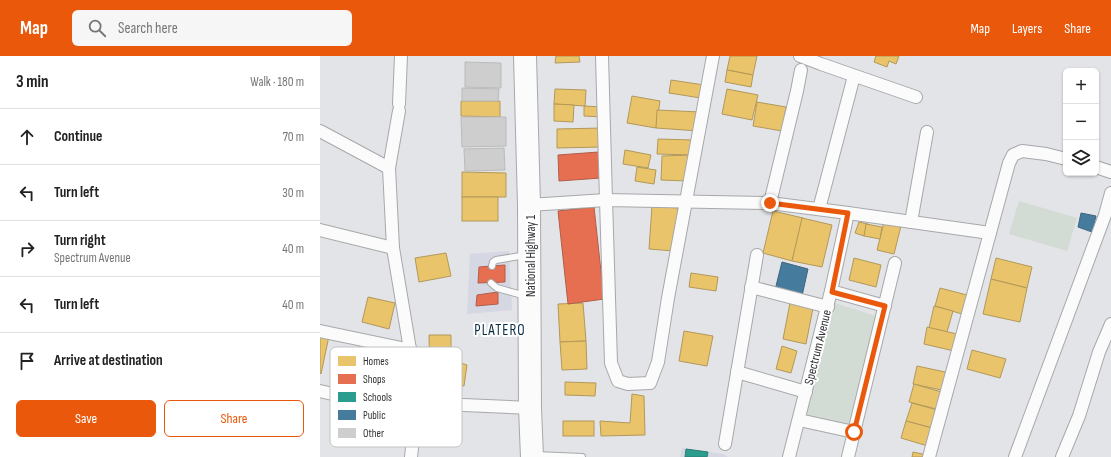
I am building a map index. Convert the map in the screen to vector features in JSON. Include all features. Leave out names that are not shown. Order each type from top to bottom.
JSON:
[{"type":"highway","name":"National Highway 1","points":[[525,56],[530,254],[530,408],[532,456]]},
{"type":"street","points":[[401,56],[399,108],[389,168],[393,248],[410,347]]},
{"type":"street","points":[[602,56],[611,363],[618,381],[628,384],[650,383],[658,362],[668,298],[713,56]]},
{"type":"street","points":[[800,56],[916,97]]},
{"type":"street","points":[[770,203],[802,70]]},
{"type":"street","points":[[819,209],[854,76]]},
{"type":"street","points":[[320,131],[389,168]]},
{"type":"street","points":[[911,222],[927,132]]},
{"type":"street","points":[[929,457],[1008,163],[1013,155],[1022,151],[1046,154],[1063,159]]},
{"type":"street","points":[[1099,168],[1111,172]]},
{"type":"street","points":[[1015,457],[1105,215],[1111,193]]},
{"type":"street","points":[[529,205],[606,200],[770,203],[990,233]]},
{"type":"street","name":"Spectrum Avenue","points":[[789,457],[832,292],[848,213]]},
{"type":"street","points":[[320,230],[393,248]]},
{"type":"street","points":[[725,444],[757,255]]},
{"type":"street","points":[[848,457],[895,263]]},
{"type":"street","points":[[751,288],[828,307]]},
{"type":"street","points":[[832,292],[885,306]]},
{"type":"street","points":[[1062,457],[1111,324]]},
{"type":"street","points":[[320,331],[397,347]]},
{"type":"street","points":[[737,372],[806,392]]},
{"type":"street","points":[[320,390],[330,392]]},
{"type":"street","points":[[462,408],[530,408]]},
{"type":"street","points":[[799,420],[854,432]]},
{"type":"street","points":[[411,457],[412,447]]},
{"type":"lane","points":[[492,266],[493,262],[496,260],[530,254]]},
{"type":"lane","points":[[491,283],[497,288],[530,297]]},
{"type":"lane","points":[[532,456],[582,457]]},
{"type":"shaded area","points":[[1019,201],[1077,218],[1067,251],[1009,234]]},
{"type":"shaded area","points":[[509,251],[512,310],[467,314],[470,254]]},
{"type":"shaded area","points":[[835,303],[876,316],[850,430],[806,418]]},
{"type":"shaded area","points":[[682,448],[723,454],[728,457],[680,457]]},
{"type":"building: Homes","points":[[556,56],[579,56],[580,62],[555,63]]},
{"type":"building: Homes","points":[[730,56],[757,56],[753,75],[727,70]]},
{"type":"building: Homes","points":[[876,56],[899,56],[896,64],[889,61],[887,67],[874,62]]},
{"type":"building: Homes","points":[[727,70],[753,75],[751,87],[725,82]]},
{"type":"building: Homes","points":[[671,80],[704,85],[701,98],[669,93]]},
{"type":"building: Homes","points":[[555,89],[586,90],[585,106],[554,104]]},
{"type":"building: Homes","points":[[727,89],[758,95],[752,120],[722,114]]},
{"type":"building: Homes","points":[[632,96],[660,101],[656,128],[627,123]]},
{"type":"building: Homes","points":[[461,101],[500,101],[500,117],[461,116]]},
{"type":"building: Homes","points":[[757,102],[786,107],[782,131],[753,126]]},
{"type":"building: Homes","points":[[554,104],[574,105],[573,122],[554,121]]},
{"type":"building: Homes","points":[[584,106],[603,107],[603,117],[584,116]]},
{"type":"building: Homes","points":[[657,110],[700,112],[699,131],[656,128]]},
{"type":"building: Homes","points":[[602,128],[602,147],[557,148],[557,129]]},
{"type":"building: Homes","points":[[658,139],[693,140],[692,155],[657,154]]},
{"type":"building: Homes","points":[[625,150],[651,155],[648,168],[623,164]]},
{"type":"building: Homes","points":[[692,155],[688,181],[661,180],[662,156]]},
{"type":"building: Homes","points":[[637,167],[656,170],[654,184],[635,181]]},
{"type":"building: Homes","points":[[462,172],[506,173],[506,197],[462,197]]},
{"type":"building: Homes","points":[[462,197],[498,197],[498,221],[462,221]]},
{"type":"building: Homes","points":[[652,206],[678,208],[674,251],[649,249]]},
{"type":"building: Homes","points":[[773,211],[803,218],[792,261],[763,253]]},
{"type":"building: Homes","points":[[802,218],[832,225],[822,267],[792,261]]},
{"type":"building: Homes","points":[[859,222],[868,224],[864,236],[855,233]]},
{"type":"building: Homes","points":[[884,222],[901,226],[894,254],[877,250]]},
{"type":"building: Homes","points":[[866,224],[882,227],[880,239],[864,236]]},
{"type":"building: Homes","points":[[446,253],[451,276],[419,282],[415,258]]},
{"type":"building: Homes","points":[[854,258],[881,265],[876,287],[849,280]]},
{"type":"building: Homes","points":[[996,258],[1032,267],[1027,288],[991,279]]},
{"type":"building: Homes","points":[[691,273],[718,277],[716,291],[689,287]]},
{"type":"building: Homes","points":[[991,279],[1027,288],[1020,322],[983,314]]},
{"type":"building: Homes","points":[[940,288],[967,295],[962,314],[935,306]]},
{"type":"building: Homes","points":[[368,297],[395,303],[389,329],[362,322]]},
{"type":"building: Homes","points":[[583,303],[586,341],[560,342],[558,304]]},
{"type":"building: Homes","points":[[790,303],[813,308],[806,344],[783,339]]},
{"type":"building: Homes","points":[[934,306],[953,311],[947,332],[929,328]]},
{"type":"building: Homes","points":[[927,327],[957,334],[954,351],[924,344]]},
{"type":"building: Homes","points":[[684,331],[713,336],[707,366],[679,361]]},
{"type":"building: Homes","points":[[320,335],[329,336],[321,374],[320,373]]},
{"type":"building: Homes","points":[[429,335],[451,335],[451,347],[429,347]]},
{"type":"building: Homes","points":[[586,341],[587,369],[562,370],[560,342]]},
{"type":"building: Homes","points":[[360,342],[378,347],[359,347]]},
{"type":"building: Homes","points":[[782,346],[797,351],[791,373],[776,369]]},
{"type":"building: Homes","points":[[972,350],[1006,359],[1000,378],[967,369]]},
{"type":"building: Homes","points":[[462,363],[467,365],[464,386],[462,386]]},
{"type":"building: Homes","points":[[917,366],[950,373],[946,391],[913,384]]},
{"type":"building: Homes","points":[[565,382],[596,383],[595,396],[565,395]]},
{"type":"building: Homes","points":[[914,384],[945,393],[940,410],[909,402]]},
{"type":"building: Homes","points":[[632,394],[644,396],[645,435],[601,436],[600,421],[630,423]]},
{"type":"building: Homes","points":[[912,403],[941,411],[936,429],[906,421]]},
{"type":"building: Homes","points":[[563,421],[594,421],[594,436],[563,436]]},
{"type":"building: Homes","points":[[906,421],[936,429],[931,447],[901,438]]},
{"type":"building: Homes","points":[[913,452],[927,455],[927,457],[912,457]]},
{"type":"building: Shops","points":[[599,152],[601,178],[559,181],[558,155]]},
{"type":"building: Shops","points":[[594,207],[604,299],[568,304],[558,211]]},
{"type":"building: Shops","points":[[505,265],[505,282],[478,283],[479,267]]},
{"type":"building: Shops","points":[[498,292],[498,304],[476,306],[477,295]]},
{"type":"building: Schools","points":[[686,449],[708,452],[707,457],[685,457]]},
{"type":"building: Public","points":[[1081,213],[1096,216],[1092,232],[1078,227]]},
{"type":"building: Public","points":[[782,262],[808,269],[802,296],[775,290]]},
{"type":"building: Other","points":[[465,62],[501,63],[501,88],[465,87]]},
{"type":"building: Other","points":[[462,88],[499,89],[498,101],[462,101]]},
{"type":"building: Other","points":[[461,117],[506,117],[506,146],[462,147]]},
{"type":"building: Other","points":[[504,148],[505,170],[465,171],[464,149]]},
{"type":"district","name":"PLATERO","points":[[500,330]]},
{"type":"route","points":[[770,203],[848,213],[832,292],[885,306],[854,432]]}]
